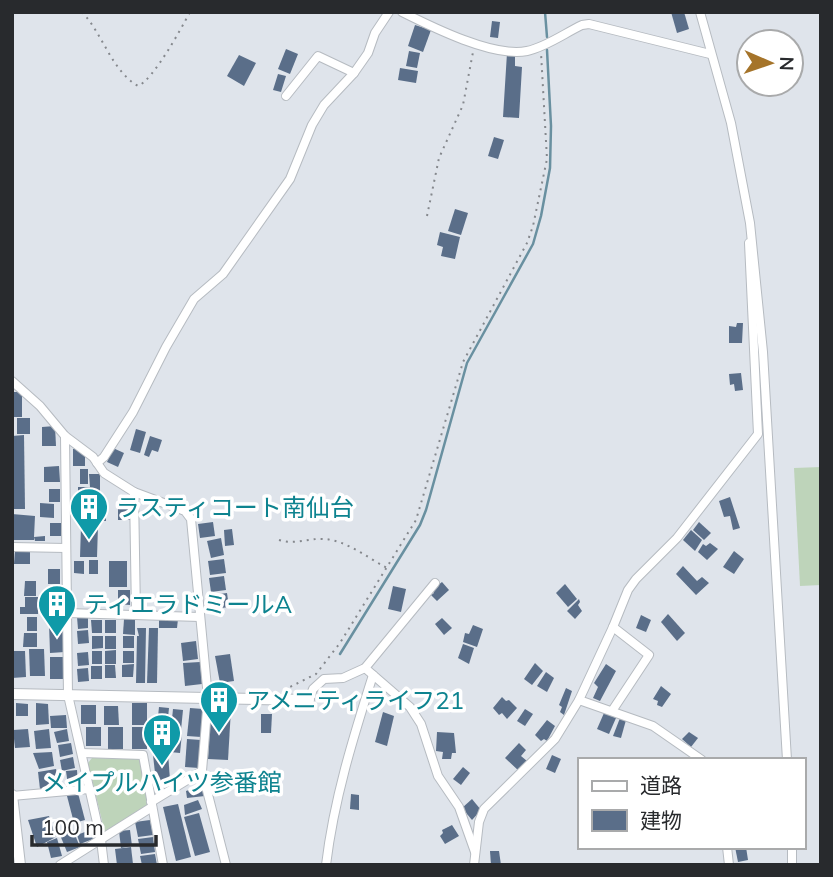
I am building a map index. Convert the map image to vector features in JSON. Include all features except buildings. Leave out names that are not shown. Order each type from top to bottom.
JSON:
[{"type":"street","points":[[97,463],[104,457],[133,412],[194,299],[223,274],[290,179],[312,125],[324,105],[354,73],[389,12]]},
{"type":"street","points":[[402,12],[475,44],[519,52],[589,24],[710,54]]},
{"type":"street","points":[[700,12],[731,123],[750,223],[764,352],[787,758]]},
{"type":"street","points":[[286,96],[318,56],[354,73]]},
{"type":"street","points":[[474,865],[479,822],[484,809],[543,754],[555,739],[579,699],[628,590],[677,538],[758,434],[748,254],[750,223]]},
{"type":"street","points":[[12,381],[40,406],[65,436],[97,463],[104,473],[134,492],[185,510],[191,519],[208,698],[202,771],[226,865]]},
{"type":"street","points":[[65,436],[68,695],[101,840],[104,865]]},
{"type":"street","points":[[134,492],[136,614]]},
{"type":"street","points":[[12,547],[66,548]]},
{"type":"street","points":[[12,694],[309,700],[313,689],[324,679],[342,678],[365,668],[435,583]]},
{"type":"street","points":[[67,613],[200,617]]},
{"type":"street","points":[[612,711],[649,655],[613,626]]},
{"type":"street","points":[[365,668],[410,707],[421,724],[438,776],[459,807],[476,855]]},
{"type":"street","points":[[326,865],[343,771],[373,675]]},
{"type":"street","points":[[579,699],[653,726],[699,758]]},
{"type":"street","points":[[82,753],[143,755],[163,865]]},
{"type":"street","points":[[60,865],[202,771]]},
{"type":"street","points":[[20,865],[12,795],[89,789]]},
{"type":"path","points":[[82,12],[116,65],[138,86],[147,81],[190,12]]},
{"type":"path","points":[[427,216],[439,158],[463,104],[475,44]]},
{"type":"path","points":[[281,700],[286,689],[316,674],[340,643],[416,520],[463,362],[527,243],[547,159],[541,45]]},
{"type":"path","points":[[279,540],[287,543],[323,538],[334,540],[388,568]]},
{"type":"green space","points":[[821,467],[821,585],[800,586],[794,468]]},
{"type":"green space","points":[[92,758],[141,759],[148,807],[105,833],[88,763]]},
{"type":"waterway","points":[[545,12],[547,37]]},
{"type":"waterway","points":[[340,654],[420,525],[467,363],[533,244],[550,168],[547,50]]},
{"type":"place","name":"ラスティコート南仙台","points":[[89,541]]},
{"type":"place","name":"ティエラドミールA","points":[[57,638]]},
{"type":"place","name":"アメニティライフ21","points":[[219,734]]},
{"type":"place","name":"メイプルハイツ参番館","points":[[162,767]]}]
